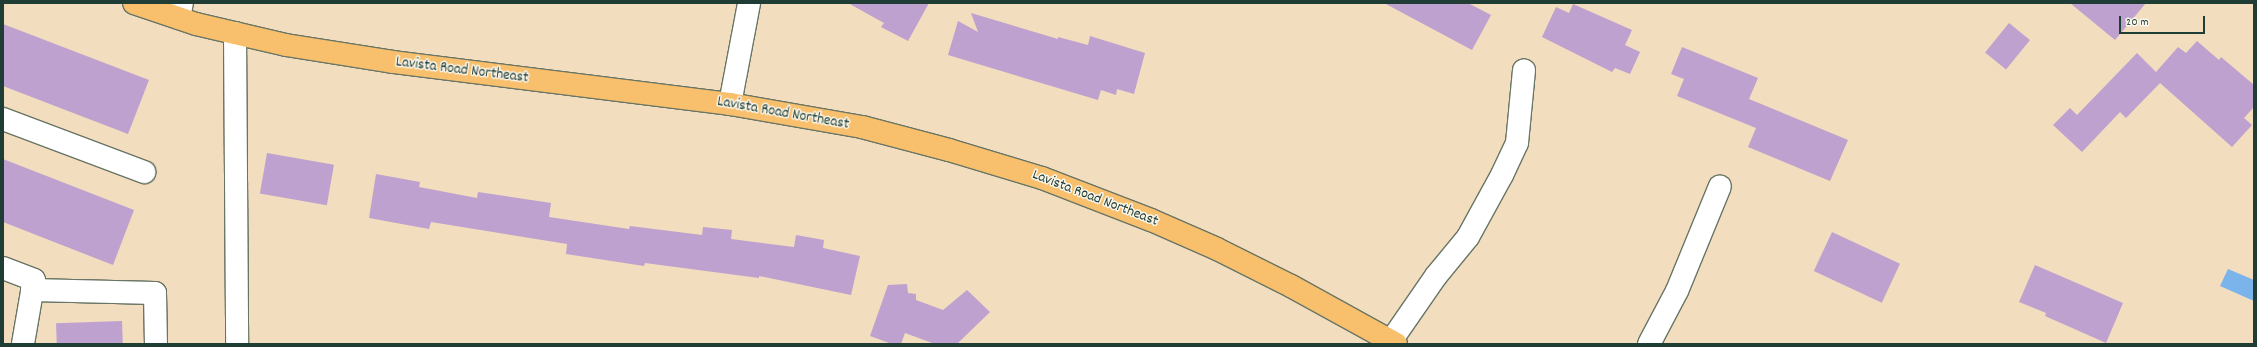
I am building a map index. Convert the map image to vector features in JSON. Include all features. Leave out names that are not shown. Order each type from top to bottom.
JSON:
[{"type":"main road","name":"Lavista Road Northeast","points":[[134,3],[180,11],[234,32],[286,45],[393,62],[730,104],[862,128],[949,150],[1042,178],[1151,220],[1217,248],[1394,342]]},
{"type":"street","points":[[730,104],[749,3]]},
{"type":"street","points":[[234,32],[237,344]]},
{"type":"street","points":[[1394,342],[1436,276],[1468,237],[1502,175],[1517,143],[1524,70]]},
{"type":"street","points":[[3,119],[144,172]]},
{"type":"street","points":[[1649,344],[1677,291],[1720,186]]},
{"type":"street","points":[[3,268],[34,280],[23,344]]},
{"type":"street","points":[[32,290],[155,293],[156,344]]},
{"type":"water","points":[[2228,269],[2254,280],[2254,301],[2220,286]]},
{"type":"building","points":[[848,3],[929,3],[908,41],[881,27],[884,23]]},
{"type":"building","points":[[1384,3],[1468,3],[1491,15],[1472,50]]},
{"type":"building","points":[[2070,3],[2146,3],[2115,40]]},
{"type":"building","points":[[1573,4],[1632,30],[1625,45],[1640,52],[1630,74],[1615,68],[1612,72],[1542,37],[1556,7],[1569,13]]},
{"type":"building","points":[[971,13],[1058,39],[1058,37],[1088,45],[1090,36],[1145,53],[1134,94],[1117,89],[1116,95],[1101,90],[1098,100],[948,55],[958,21],[978,32]]},
{"type":"building","points":[[2009,23],[2030,40],[2006,70],[1985,53]]},
{"type":"building","points":[[3,24],[149,80],[128,134],[3,86]]},
{"type":"building","points":[[2197,41],[2219,60],[2221,57],[2254,85],[2254,107],[2244,118],[2252,125],[2232,147],[2160,83],[2126,118],[2120,112],[2082,152],[2053,125],[2070,108],[2077,115],[2137,53],[2156,72],[2178,47],[2186,53]]},
{"type":"building","points":[[1682,47],[1758,78],[1749,99],[1848,140],[1830,181],[1748,147],[1756,128],[1677,96],[1684,79],[1671,74]]},
{"type":"building","points":[[267,153],[334,165],[327,205],[260,193]]},
{"type":"building","points":[[3,159],[134,210],[113,265],[3,222]]},
{"type":"building","points":[[376,174],[420,182],[419,187],[477,198],[478,192],[551,203],[549,217],[629,229],[630,226],[702,235],[703,227],[732,230],[731,239],[794,247],[796,235],[824,240],[823,248],[860,256],[851,295],[759,276],[759,278],[645,263],[644,266],[566,254],[567,244],[431,222],[429,229],[369,218]]},
{"type":"building","points":[[1832,232],[1900,264],[1882,303],[1814,271]]},
{"type":"building","points":[[2035,265],[2123,303],[2106,343],[2045,316],[2046,313],[2019,302]]},
{"type":"building","points":[[907,284],[908,293],[916,294],[916,300],[943,310],[967,290],[990,312],[957,344],[935,344],[905,333],[901,344],[892,344],[870,336],[888,285]]},
{"type":"building","points":[[122,321],[123,344],[57,344],[56,323]]}]
